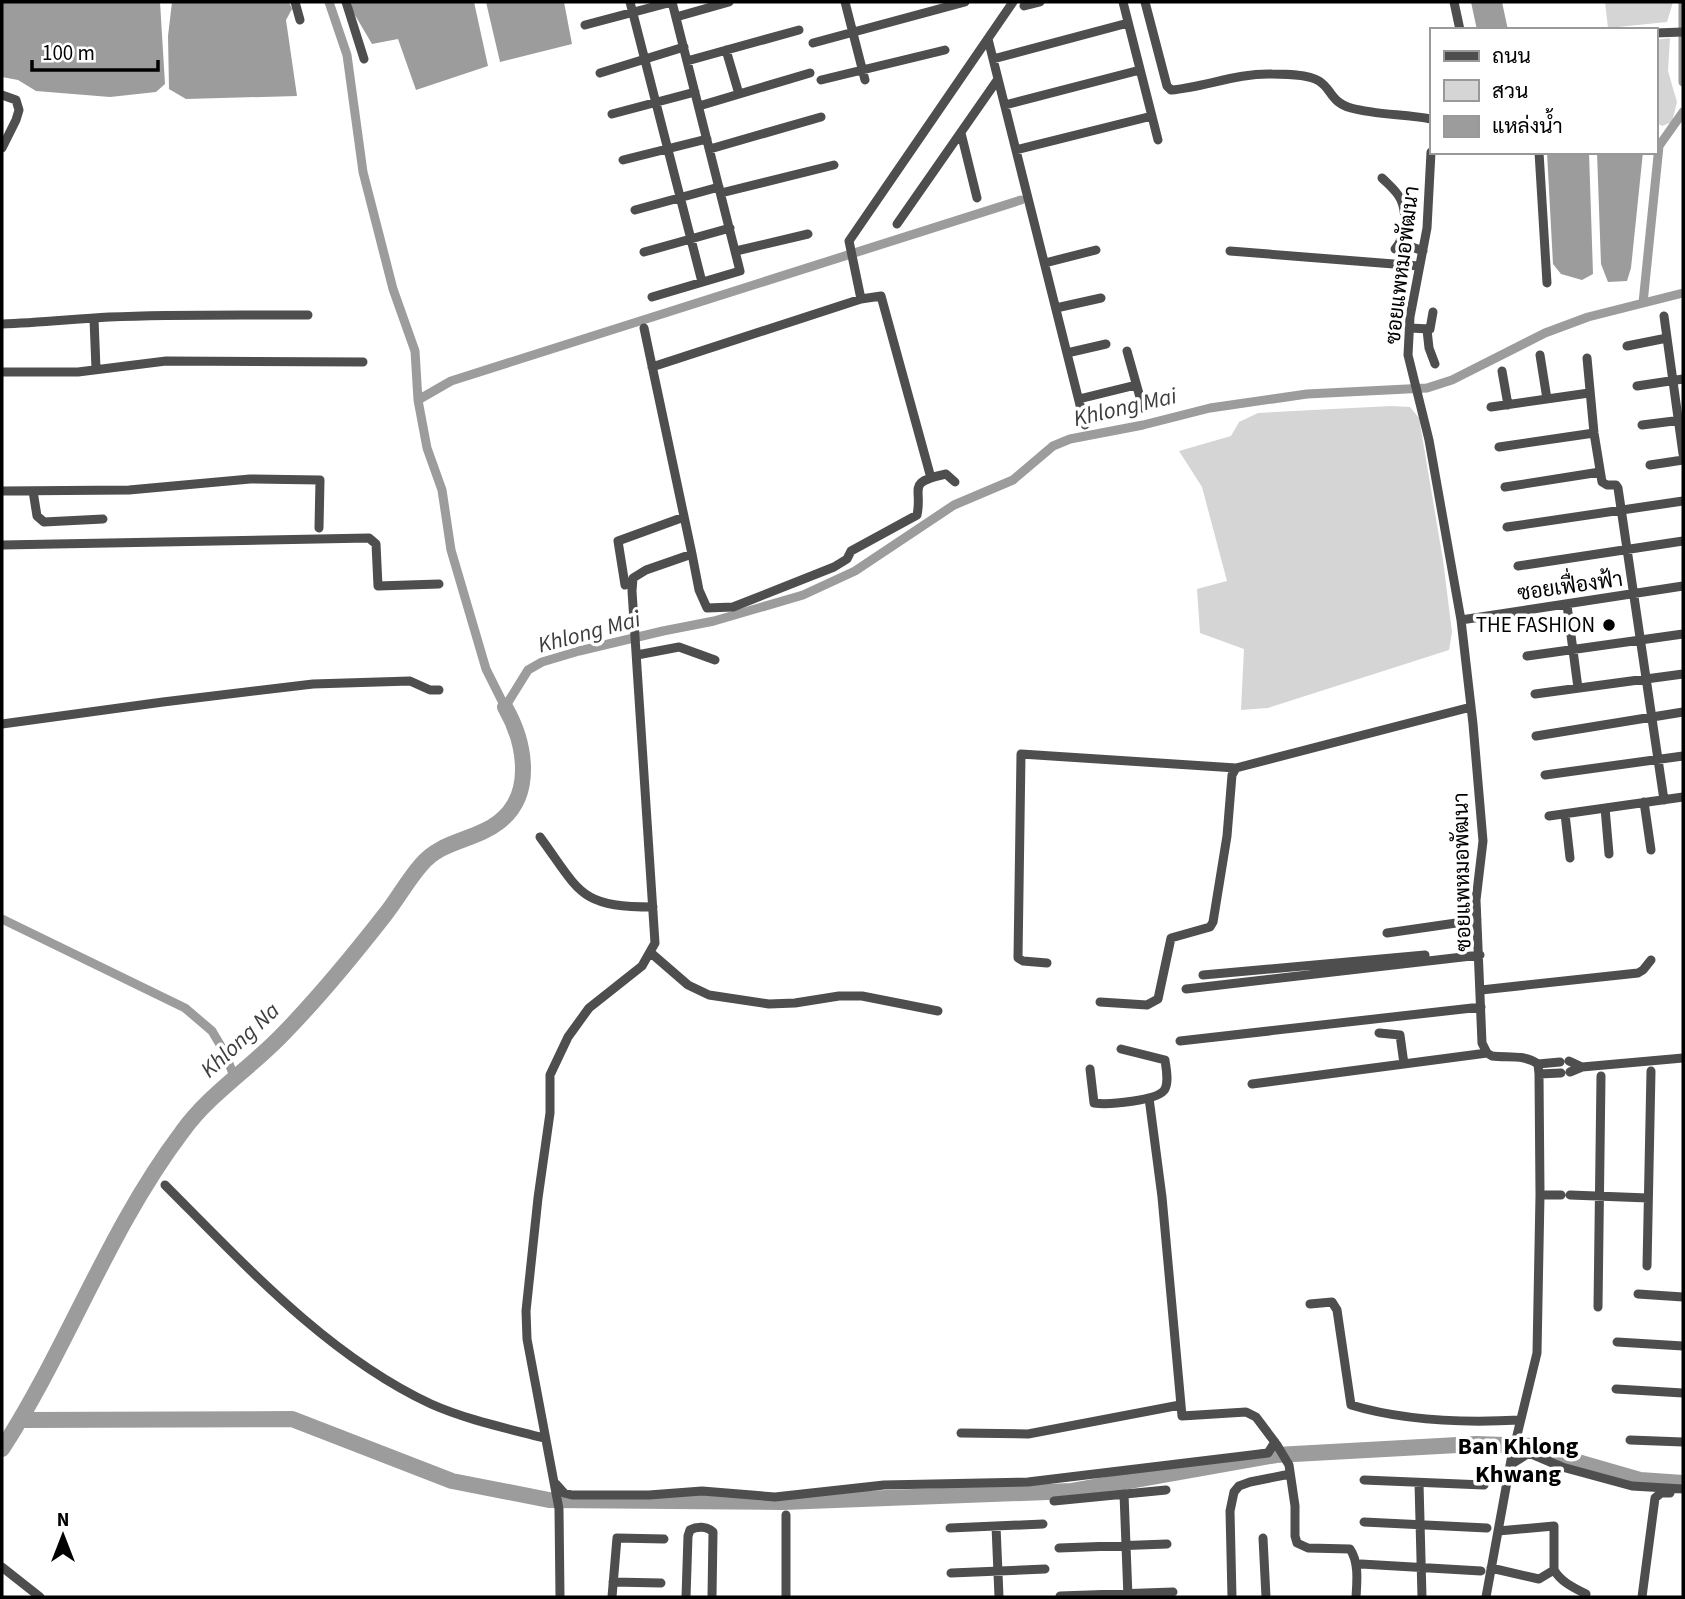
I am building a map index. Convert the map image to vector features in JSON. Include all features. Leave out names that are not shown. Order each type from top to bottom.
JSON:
[{"type":"street","points":[[295,2],[300,20]]},
{"type":"street","points":[[345,2],[364,59]]},
{"type":"street","points":[[630,2],[702,282]]},
{"type":"street","points":[[585,25],[672,2],[736,251],[740,271],[653,297]]},
{"type":"street","points":[[676,17],[729,2]]},
{"type":"street","points":[[845,2],[864,75]]},
{"type":"street","points":[[813,43],[965,2]]},
{"type":"street","points":[[861,299],[849,242],[1013,2]]},
{"type":"street","points":[[1024,6],[1040,2]]},
{"type":"street","points":[[1123,2],[1158,140]]},
{"type":"street","points":[[1145,2],[1167,86],[1171,90],[1257,74],[1297,76],[1320,82],[1330,95],[1350,108],[1430,119]]},
{"type":"street","points":[[1454,2],[1460,28]]},
{"type":"street","points":[[993,59],[1128,23]]},
{"type":"street","points":[[687,61],[799,30]]},
{"type":"street","points":[[1660,32],[1683,32]]},
{"type":"street","points":[[988,39],[1085,425]]},
{"type":"street","points":[[600,73],[684,47]]},
{"type":"street","points":[[726,50],[738,94]]},
{"type":"street","points":[[821,80],[864,75],[945,50]]},
{"type":"street","points":[[1004,105],[1140,70]]},
{"type":"street","points":[[699,106],[810,73]]},
{"type":"street","points":[[897,224],[998,79]]},
{"type":"street","points":[[612,114],[695,92]]},
{"type":"street","points":[[2,95],[16,100],[19,110],[2,148]]},
{"type":"street","points":[[1016,150],[1152,116]]},
{"type":"street","points":[[623,160],[668,149],[709,144],[821,117]]},
{"type":"street","points":[[961,133],[977,198]]},
{"type":"street","name":"ซอยแพหมอพัฒนา","points":[[1432,154],[1427,228],[1409,328],[1408,355],[1429,440],[1461,620],[1471,707],[1483,841],[1476,889],[1482,1043],[1487,1053]]},
{"type":"street","points":[[1539,154],[1547,283]]},
{"type":"street","points":[[635,210],[834,164]]},
{"type":"street","points":[[1382,178],[1395,190],[1402,202],[1403,234],[1398,246],[1423,249]]},
{"type":"street","points":[[645,252],[730,228]]},
{"type":"street","points":[[736,251],[808,234]]},
{"type":"street","points":[[1045,263],[1096,250]]},
{"type":"street","points":[[1230,251],[1419,266]]},
{"type":"street","points":[[652,367],[861,299],[881,296],[931,478]]},
{"type":"street","points":[[1056,308],[1101,298]]},
{"type":"street","points":[[1409,328],[1427,330],[1432,327],[1433,312]]},
{"type":"street","points":[[2,324],[162,316],[308,316]]},
{"type":"street","points":[[1664,316],[1681,420],[1683,454]]},
{"type":"street","points":[[94,319],[96,369]]},
{"type":"street","points":[[644,328],[699,590],[707,608],[733,607],[834,567],[847,559],[851,551],[917,514],[917,489],[920,483],[946,474],[955,482]]},
{"type":"street","points":[[1427,330],[1429,348],[1435,364]]},
{"type":"street","points":[[1627,346],[1667,338]]},
{"type":"street","points":[[1067,353],[1106,344]]},
{"type":"street","points":[[1126,351],[1143,408]]},
{"type":"street","points":[[1540,355],[1547,399]]},
{"type":"street","points":[[1587,358],[1600,472],[1604,484],[1618,487],[1664,800]]},
{"type":"street","points":[[2,372],[62,373],[166,361],[363,362]]},
{"type":"street","points":[[1502,371],[1508,405]]},
{"type":"street","points":[[1637,386],[1683,379]]},
{"type":"street","points":[[1079,399],[1136,384]]},
{"type":"street","points":[[1491,407],[1589,393]]},
{"type":"street","points":[[1642,425],[1681,420]]},
{"type":"street","points":[[1499,447],[1594,433]]},
{"type":"street","points":[[1650,465],[1683,460]]},
{"type":"street","points":[[1505,487],[1600,472]]},
{"type":"street","points":[[2,491],[130,490],[250,479],[320,480],[319,528]]},
{"type":"street","points":[[33,491],[40,521],[51,523],[103,519]]},
{"type":"street","points":[[1507,527],[1683,501]]},
{"type":"street","points":[[625,585],[618,541],[684,517]]},
{"type":"street","points":[[2,545],[369,538],[376,544],[378,586],[439,584]]},
{"type":"street","points":[[1518,566],[1683,541]]},
{"type":"street","points":[[560,1597],[559,1509],[527,1339],[526,1297],[550,1112],[550,1075],[568,1037],[589,1008],[647,959],[655,937],[632,591],[634,578],[646,570],[692,554]]},
{"type":"street","name":"ซอยเฟื่องฟ้า","points":[[1461,620],[1683,586]]},
{"type":"street","points":[[1567,604],[1578,688]]},
{"type":"street","points":[[1527,656],[1683,634]]},
{"type":"street","points":[[636,650],[680,647],[715,660]]},
{"type":"street","points":[[1535,694],[1683,674]]},
{"type":"street","points":[[2,724],[294,686],[410,681],[430,690],[439,690]]},
{"type":"street","points":[[1047,963],[1023,961],[1018,958],[1021,754],[1236,768],[1471,707]]},
{"type":"street","points":[[1536,736],[1683,712]]},
{"type":"street","points":[[1545,775],[1683,756]]},
{"type":"street","points":[[1100,1002],[1147,1005],[1153,1003],[1158,999],[1171,938],[1210,927],[1213,922],[1222,870],[1232,775],[1236,768]]},
{"type":"street","points":[[1549,816],[1683,797]]},
{"type":"street","points":[[1644,803],[1651,850]]},
{"type":"street","points":[[1605,808],[1609,854]]},
{"type":"street","points":[[1565,814],[1570,858]]},
{"type":"street","points":[[540,837],[580,892],[595,902],[615,907],[653,907]]},
{"type":"street","points":[[1387,933],[1477,920]]},
{"type":"street","points":[[1203,975],[1480,953]]},
{"type":"street","points":[[1186,989],[1480,953]]},
{"type":"street","points":[[647,959],[709,995],[769,1004],[862,996],[937,1011]]},
{"type":"street","points":[[1481,990],[1637,973],[1651,960]]},
{"type":"street","points":[[1180,1041],[1481,1007]]},
{"type":"street","points":[[1379,1033],[1400,1035],[1404,1064]]},
{"type":"street","points":[[1090,1069],[1094,1103],[1159,1095],[1165,1089],[1165,1060],[1121,1049]]},
{"type":"street","points":[[1252,1084],[1487,1053],[1498,1057],[1526,1057],[1539,1069],[1565,1072],[1582,1067],[1683,1058]]},
{"type":"street","points":[[1539,1069],[1564,1061],[1582,1067]]},
{"type":"street","points":[[1486,1597],[1510,1463],[1537,1353],[1539,1069]]},
{"type":"street","points":[[1647,1266],[1651,1072]]},
{"type":"street","points":[[1598,1307],[1601,1076]]},
{"type":"street","points":[[1149,1098],[1162,1197],[1182,1416],[1251,1413],[1276,1444],[1289,1470],[1297,1543],[1308,1548],[1350,1549],[1354,1556],[1356,1597]]},
{"type":"street","points":[[165,1185],[248,1268],[317,1329],[373,1371],[433,1405],[544,1438]]},
{"type":"street","points":[[1540,1195],[1648,1198]]},
{"type":"street","points":[[1639,1294],[1683,1297]]},
{"type":"street","points":[[1310,1304],[1332,1302],[1337,1310],[1351,1405],[1378,1413],[1417,1417],[1483,1422],[1520,1420]]},
{"type":"street","points":[[1617,1342],[1683,1346]]},
{"type":"street","points":[[1616,1389],[1683,1393]]},
{"type":"street","points":[[961,1433],[1028,1434],[1181,1405]]},
{"type":"street","points":[[1630,1440],[1683,1442]]},
{"type":"street","points":[[555,1485],[564,1493],[572,1495],[702,1492],[775,1497],[884,1485],[1056,1479],[1268,1453],[1276,1444]]},
{"type":"street","points":[[1510,1463],[1529,1453],[1562,1467],[1625,1484],[1683,1491]]},
{"type":"street","points":[[1233,1597],[1230,1511],[1234,1492],[1239,1486],[1289,1470]]},
{"type":"street","points":[[1364,1480],[1484,1486]]},
{"type":"street","points":[[1419,1483],[1422,1597]]},
{"type":"street","points":[[1054,1501],[1166,1490]]},
{"type":"street","points":[[1642,1597],[1655,1498],[1661,1493],[1683,1491]]},
{"type":"street","points":[[1124,1494],[1128,1596]]},
{"type":"street","points":[[786,1515],[786,1597]]},
{"type":"street","points":[[1364,1522],[1487,1528]]},
{"type":"street","points":[[950,1528],[1043,1524]]},
{"type":"street","points":[[996,1526],[999,1597]]},
{"type":"street","points":[[1498,1531],[1554,1526],[1554,1570],[1566,1583],[1586,1594]]},
{"type":"street","points":[[686,1597],[688,1536],[690,1530],[695,1528],[708,1528],[713,1532],[712,1597]]},
{"type":"street","points":[[612,1597],[617,1538],[664,1539]]},
{"type":"street","points":[[1263,1538],[1266,1597]]},
{"type":"street","points":[[1059,1548],[1167,1544]]},
{"type":"street","points":[[1361,1564],[1481,1571]]},
{"type":"street","points":[[2,1567],[40,1597]]},
{"type":"street","points":[[1491,1568],[1539,1579],[1554,1570]]},
{"type":"street","points":[[951,1573],[1045,1569]]},
{"type":"street","points":[[613,1582],[661,1583]]},
{"type":"street","points":[[1060,1596],[1128,1596],[1173,1592]]},
{"type":"green space","points":[[1605,2],[1673,2],[1667,22],[1608,28]]},
{"type":"green space","points":[[1670,38],[1668,71],[1677,102],[1672,122],[1662,126],[1657,123],[1657,40]]},
{"type":"green space","points":[[1410,407],[1419,418],[1443,560],[1452,632],[1449,650],[1268,708],[1241,710],[1244,649],[1200,633],[1197,589],[1227,581],[1202,487],[1179,451],[1231,436],[1239,422],[1258,413]]},
{"type":"water","points":[[2,2],[160,2],[165,84],[156,92],[110,97],[36,91],[18,80],[2,77]]},
{"type":"water","points":[[172,2],[289,2],[292,9],[286,20],[297,96],[186,99],[169,89],[168,36]]},
{"type":"water","points":[[351,2],[474,2],[488,66],[416,90],[398,39],[372,44],[352,10]]},
{"type":"water","points":[[486,2],[564,2],[572,44],[500,62]]},
{"type":"water","points":[[1471,2],[1502,2],[1508,28],[1477,28]]},
{"type":"water","points":[[1547,154],[1589,154],[1593,274],[1582,280],[1561,274],[1553,264]]},
{"type":"water","points":[[1597,154],[1643,154],[1631,268],[1627,281],[1608,282],[1601,264]]},
{"type":"waterway","name":"Khlong Mai","points":[[329,2],[347,55],[363,172],[393,289],[415,351],[418,400],[427,448],[442,490],[451,550],[486,669],[505,707],[528,670],[542,662],[579,651],[714,621],[803,595],[855,571],[954,505],[1013,480],[1053,446],[1070,439],[1143,425],[1210,408],[1307,394],[1427,388],[1452,380],[1545,333],[1588,317],[1683,293]]},
{"type":"waterway","points":[[1683,2],[1683,82]]},
{"type":"waterway","points":[[1643,303],[1659,146],[1683,112]]},
{"type":"waterway","points":[[418,400],[451,381],[1021,200]]},
{"type":"waterway","name":"Khlong Na","points":[[2,1449],[48,1370],[132,1209],[193,1118],[271,1046],[310,1005],[429,857],[448,845],[490,828],[510,810],[518,797],[523,767],[518,736],[505,707]]},
{"type":"waterway","points":[[2,919],[185,1008],[212,1031],[225,1053],[235,1079]]},
{"type":"waterway","points":[[21,1420],[292,1419],[452,1481],[549,1500],[783,1502],[1072,1491],[1276,1455],[1476,1444],[1536,1446],[1581,1463],[1640,1480],[1683,1483]]},
{"type":"place","name":"THE FASHION","points":[[1609,625]]},
{"type":"district","name":"Ban Khlong Khwang","points":[[1518,1460]]}]
